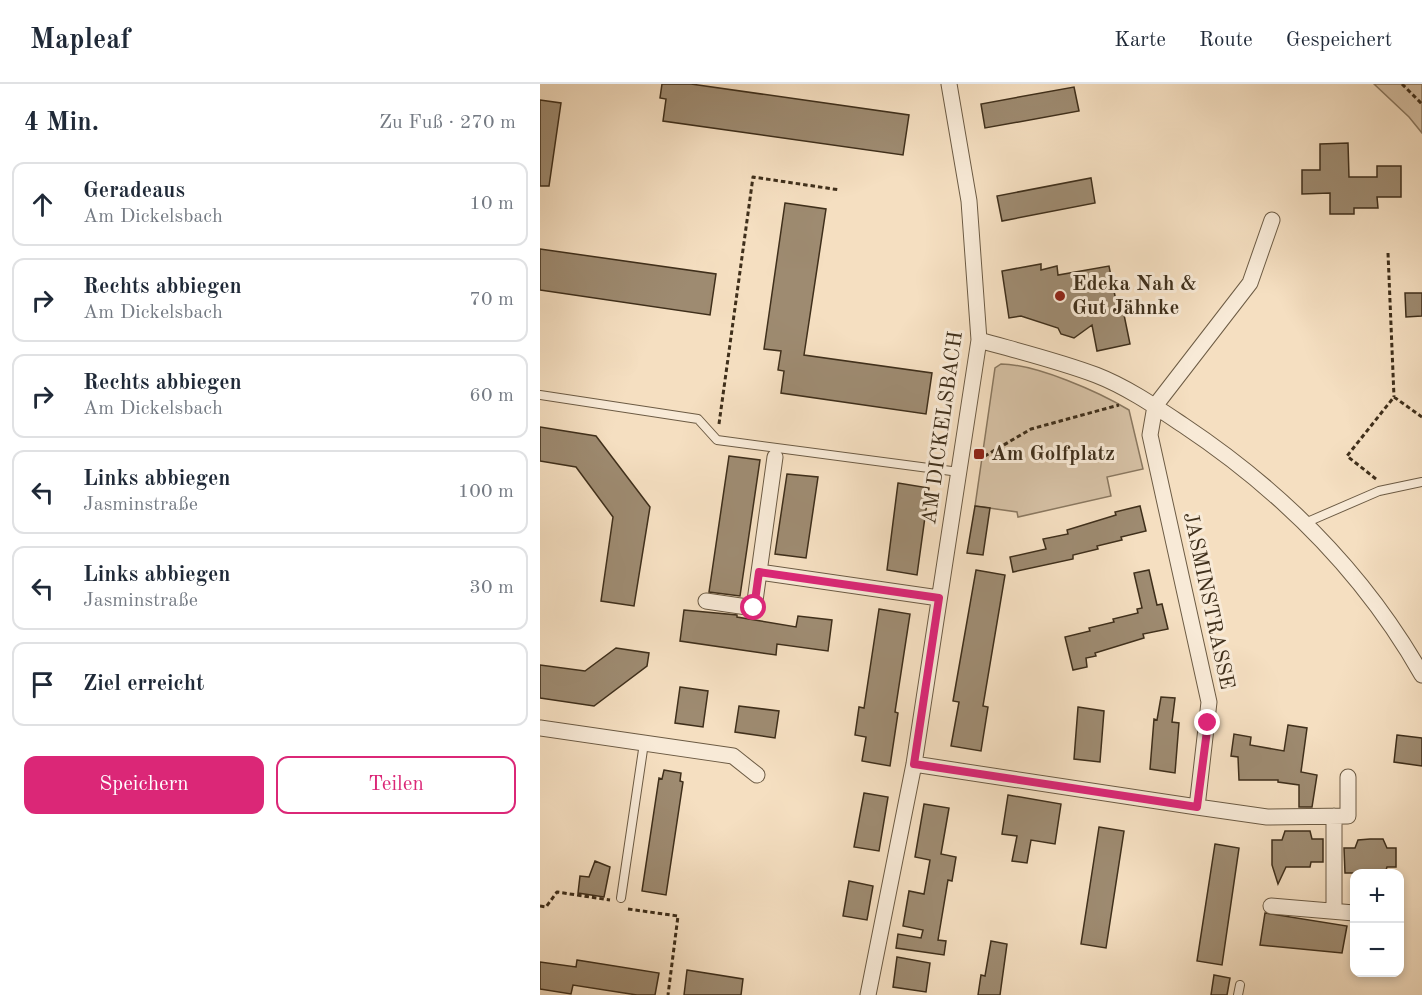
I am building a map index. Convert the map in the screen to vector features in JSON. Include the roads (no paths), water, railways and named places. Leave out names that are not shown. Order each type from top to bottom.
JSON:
[{"type":"street","name":"AM DICKELSBACH","points":[[868,995],[914,764],[979,340],[969,201],[950,84]]},
{"type":"street","points":[[1155,406],[1250,283],[1272,220]]},
{"type":"street","points":[[979,340],[1098,376],[1155,406],[1231,456],[1305,523],[1349,569],[1395,628],[1422,675]]},
{"type":"street","name":"JASMINSTRASSE","points":[[1155,406],[1150,435],[1209,702],[1197,807]]},
{"type":"street","points":[[706,601],[754,608],[775,457]]},
{"type":"street","points":[[759,572],[939,598]]},
{"type":"street","points":[[540,728],[733,756],[757,775]]},
{"type":"street","points":[[914,764],[1267,818],[1348,816],[1348,777]]},
{"type":"street","points":[[1334,816],[1334,910]]},
{"type":"street","points":[[1271,906],[1350,912]]},
{"type":"lane","points":[[540,396],[698,419],[717,440],[959,472]]},
{"type":"lane","points":[[1305,523],[1350,502],[1390,489],[1422,482]]},
{"type":"lane","points":[[621,900],[644,743]]},
{"type":"lane","points":[[1238,995],[1240,985]]},
{"type":"place","name":"Edeka Nah & Gut Jähnke","points":[[1060,296]]},
{"type":"place","name":"Am Golfplatz","points":[[979,454]]}]
